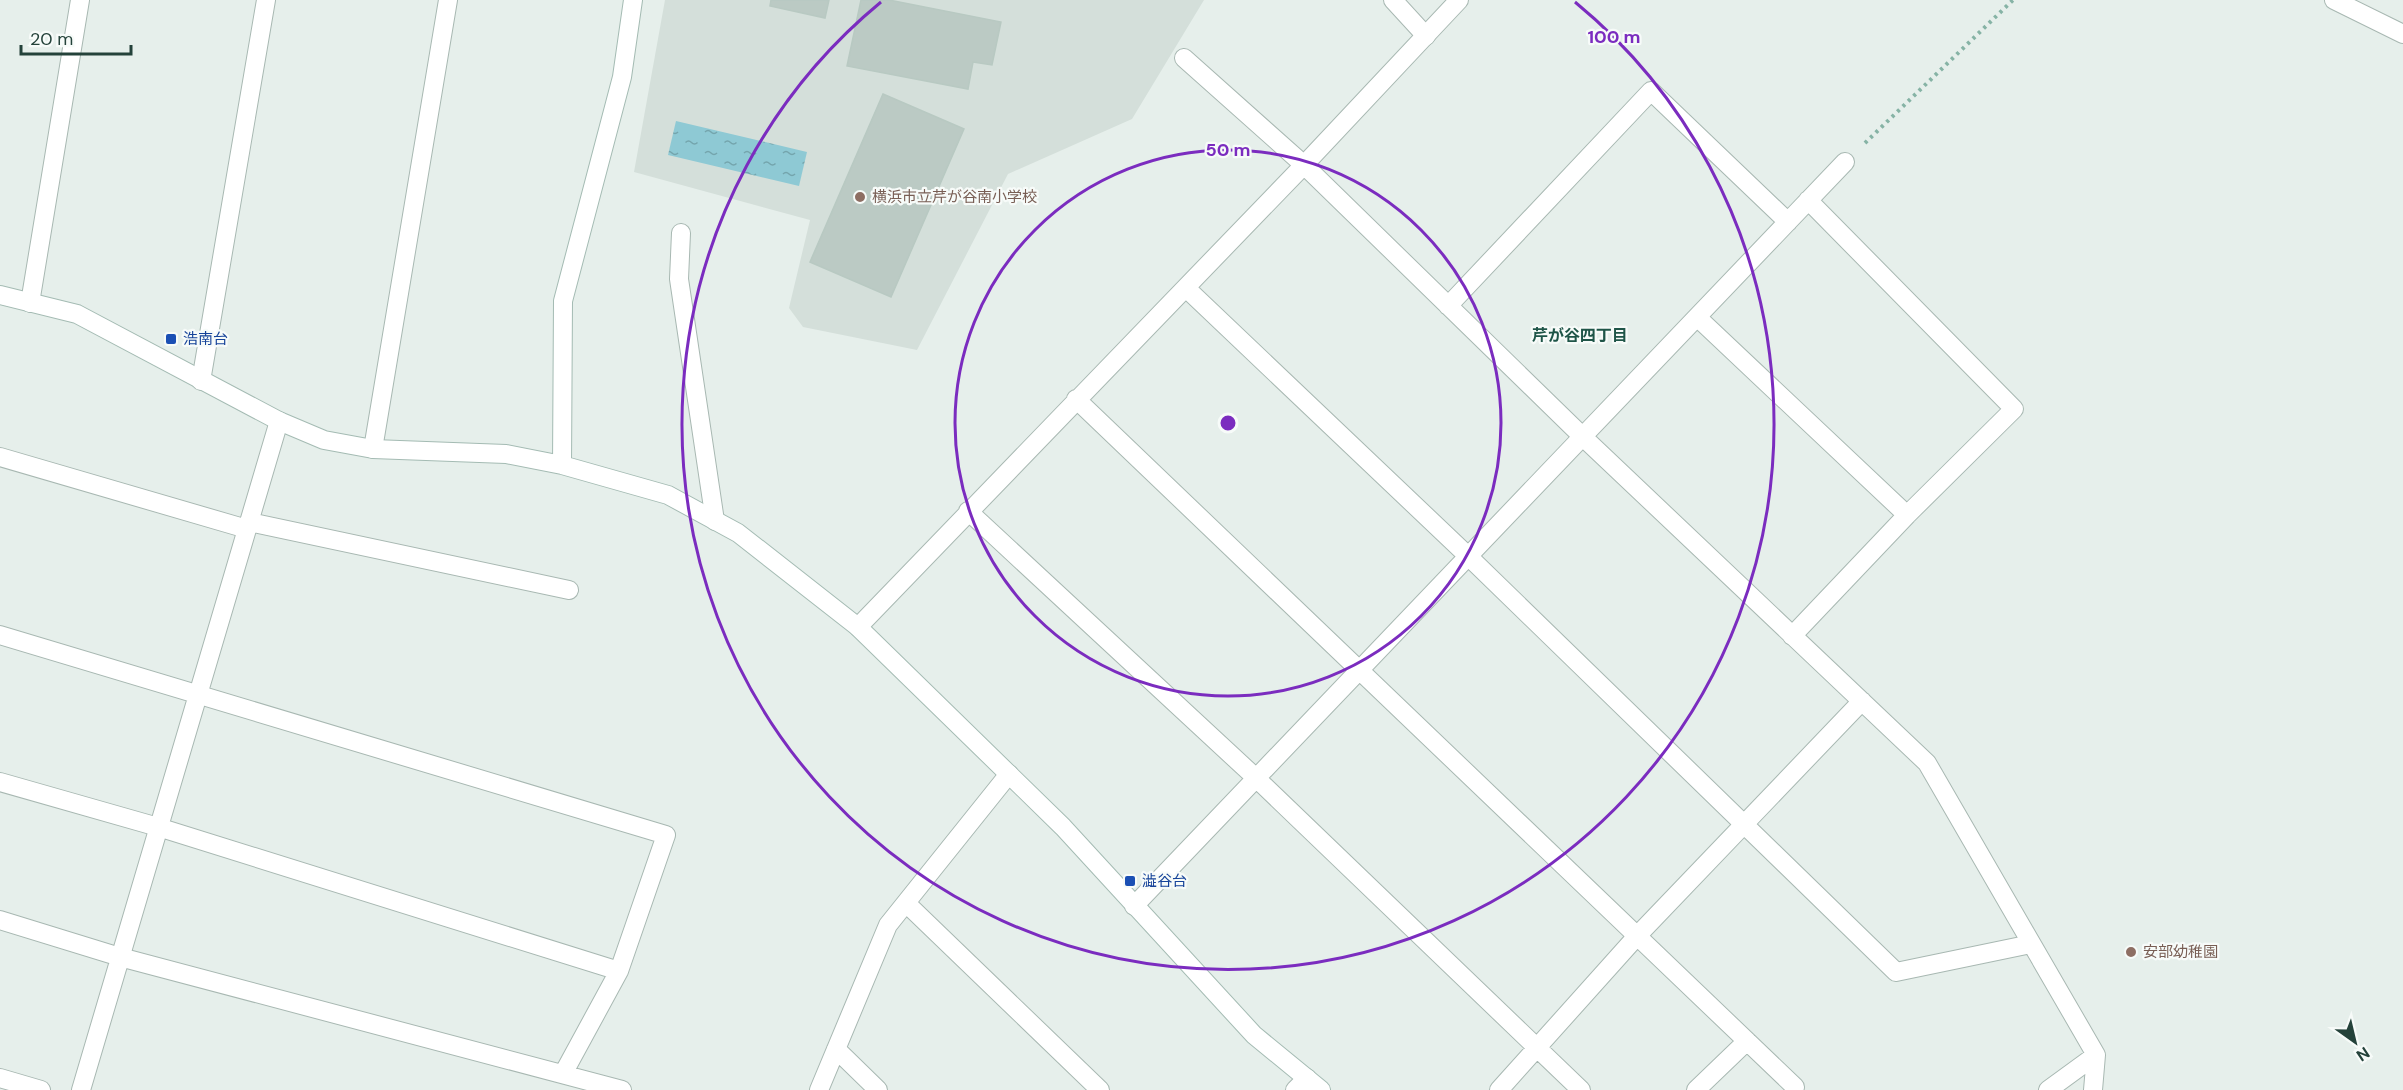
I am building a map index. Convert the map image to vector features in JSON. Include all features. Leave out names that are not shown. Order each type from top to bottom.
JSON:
[{"type":"street","points":[[30,303],[80,0]]},
{"type":"street","points":[[201,381],[266,0]]},
{"type":"street","points":[[373,449],[448,0]]},
{"type":"street","points":[[562,465],[563,301],[622,76],[633,0]]},
{"type":"street","points":[[1393,0],[1426,36]]},
{"type":"street","points":[[858,627],[1304,165],[1459,0]]},
{"type":"street","points":[[2334,0],[2397,31]]},
{"type":"street","points":[[1184,58],[1304,165],[1583,437],[1927,763],[2096,1055],[2092,1090]]},
{"type":"street","points":[[1448,306],[1651,91],[1788,222]]},
{"type":"street","points":[[1134,906],[1845,162]]},
{"type":"street","points":[[1792,636],[1907,515],[2014,409],[1808,200]]},
{"type":"street","points":[[681,233],[679,279],[715,521]]},
{"type":"street","points":[[1186,288],[1468,556],[1896,972],[2031,944]]},
{"type":"street","points":[[0,295],[77,314],[279,421],[324,440],[373,449],[506,454],[562,465],[668,495],[738,533],[858,627],[1062,827],[1301,1084],[1321,1090]]},
{"type":"street","points":[[1697,317],[1907,515]]},
{"type":"street","points":[[1076,399],[1795,1087]]},
{"type":"street","points":[[81,1090],[279,421]]},
{"type":"street","points":[[0,457],[248,525],[569,590]]},
{"type":"street","points":[[968,512],[1256,778],[1581,1090]]},
{"type":"street","points":[[0,635],[666,835],[619,970],[563,1074]]},
{"type":"street","points":[[1499,1090],[1638,936],[1862,701]]},
{"type":"street","points":[[819,1090],[888,925],[1009,774]]},
{"type":"street","points":[[0,782],[158,827],[619,970]]},
{"type":"street","points":[[906,903],[1100,1090]]},
{"type":"street","points":[[0,920],[120,957],[622,1090]]},
{"type":"street","points":[[1696,1090],[1747,1041]]},
{"type":"street","points":[[836,1049],[878,1090]]},
{"type":"street","points":[[2048,1090],[2096,1055]]},
{"type":"street","points":[[0,1078],[41,1090]]},
{"type":"path","points":[[1845,162],[2013,0]]},
{"type":"shaded area","name":"横浜市立芹が谷南小学校","points":[[665,0],[1204,0],[1132,119],[1008,174],[917,350],[803,327],[789,308],[810,220],[634,172]]},
{"type":"water","points":[[676,121],[807,152],[799,186],[668,155]]},
{"type":"building","points":[[771,0],[829,0],[825,18],[770,6]]},
{"type":"building","points":[[861,0],[889,0],[1001,22],[992,65],[973,62],[968,89],[847,66]]},
{"type":"building","points":[[883,94],[964,129],[891,297],[810,262]]},
{"type":"place","name":"横浜市立芹が谷南小学校","points":[[860,197]]},
{"type":"place","name":"浩南台","points":[[171,339]]},
{"type":"place","name":"澁谷台","points":[[1130,881]]},
{"type":"place","name":"安部幼稚園","points":[[2131,952]]},
{"type":"district","name":"芹が谷四丁目","points":[[1580,335]]}]
